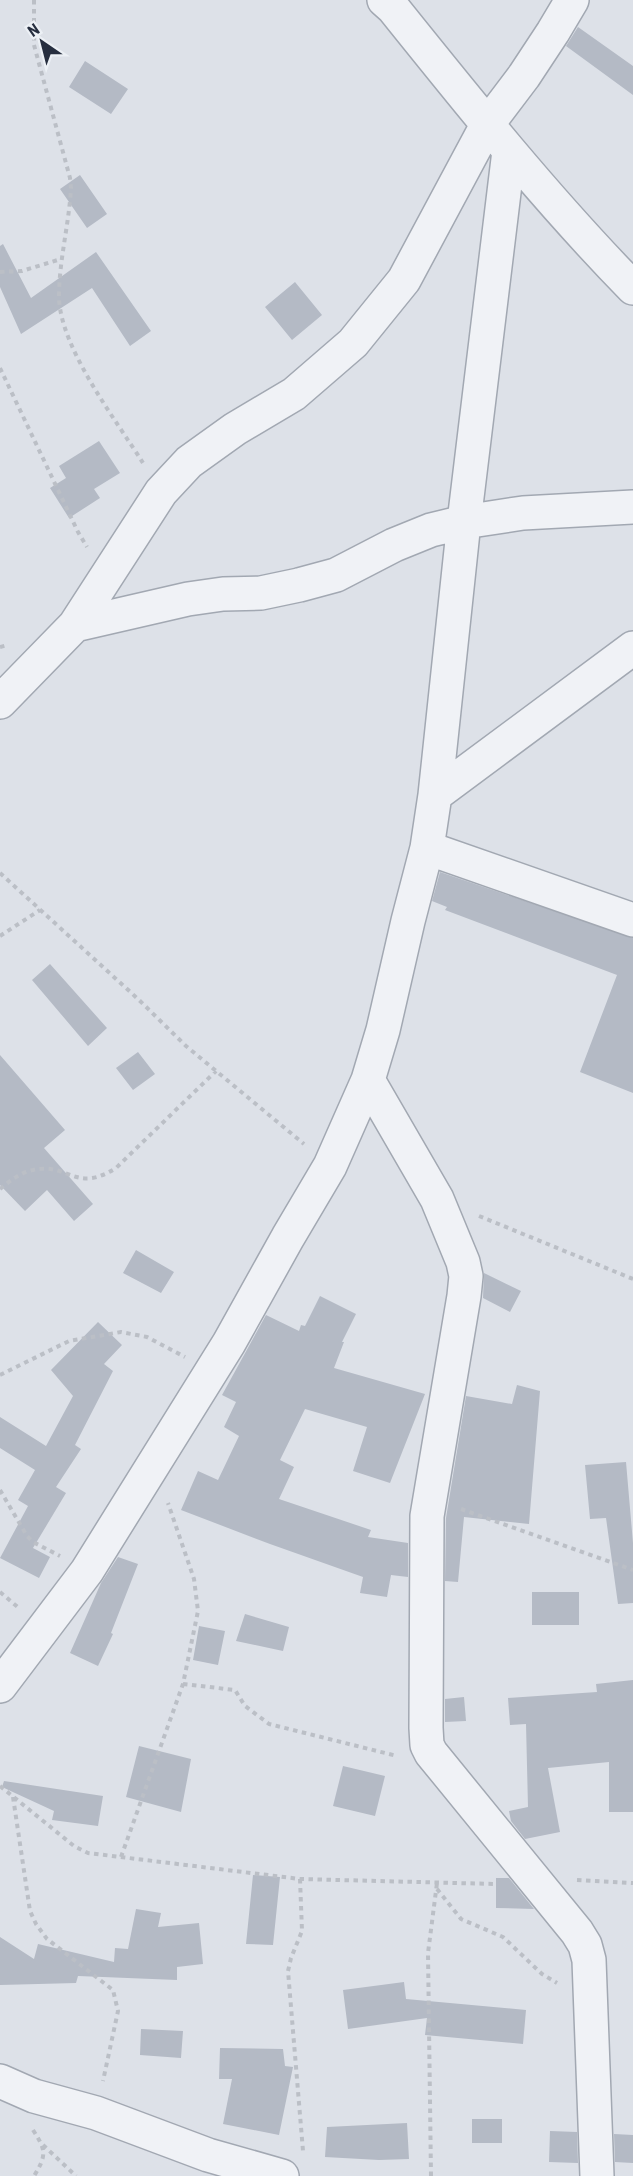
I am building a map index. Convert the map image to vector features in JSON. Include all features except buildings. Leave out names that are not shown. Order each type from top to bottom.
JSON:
[{"type":"street","points":[[384,0],[393,8],[509,152],[633,288]]},
{"type":"street","points":[[0,702],[75,625],[161,492],[189,462],[235,429],[294,394],[353,343],[404,280],[487,125],[524,76],[572,0]]},
{"type":"street","points":[[0,1686],[87,1570],[230,1343],[330,1166],[368,1080],[383,1030],[427,848],[509,152]]},
{"type":"street","points":[[75,625],[188,599],[223,594],[261,594],[299,585],[336,575],[394,545],[431,530],[464,522],[523,513],[633,507]]},
{"type":"street","points":[[435,795],[633,648]]},
{"type":"street","points":[[427,848],[633,920]]},
{"type":"street","points":[[368,1080],[437,1199],[463,1262],[466,1276],[427,1526],[426,1737],[431,1753],[533,1877],[585,1945],[589,1960],[597,2176]]},
{"type":"street","points":[[0,2080],[34,2096],[96,2113],[208,2155],[292,2165]]},
{"type":"path","points":[[34,0],[34,45],[70,178],[71,200],[61,259],[59,298],[65,331],[83,368],[161,492]]},
{"type":"path","points":[[0,272],[22,270],[61,259]]},
{"type":"path","points":[[0,368],[78,532],[108,574]]},
{"type":"path","points":[[0,873],[186,1046],[330,1166]]},
{"type":"path","points":[[0,936],[40,910]]},
{"type":"path","points":[[0,1189],[19,1175],[36,1169],[50,1168],[83,1180],[104,1176],[116,1168],[216,1071]]},
{"type":"path","points":[[437,1199],[633,1279]]},
{"type":"path","points":[[0,1375],[69,1341],[121,1332],[147,1337],[213,1370]]},
{"type":"path","points":[[121,1857],[183,1684],[198,1611],[194,1579],[155,1463]]},
{"type":"path","points":[[0,1490],[23,1530],[33,1542],[87,1570]]},
{"type":"path","points":[[431,1497],[633,1570]]},
{"type":"path","points":[[183,1684],[236,1690],[245,1706],[255,1716],[269,1724],[442,1767]]},
{"type":"path","points":[[0,1786],[74,1846],[88,1853],[300,1879],[496,1884],[533,1877],[633,1883]]},
{"type":"path","points":[[12,1796],[30,1911],[36,1924],[47,1939],[113,1990],[117,1999],[118,2011],[96,2113]]},
{"type":"path","points":[[292,2165],[288,1971],[302,1931],[300,1879]]},
{"type":"path","points":[[431,2176],[428,1953],[437,1883]]},
{"type":"path","points":[[437,1889],[461,1918],[503,1937],[547,1978],[590,1999]]},
{"type":"path","points":[[30,2126],[43,2145],[76,2176]]},
{"type":"path","points":[[34,2176],[43,2162],[43,2145]]}]
